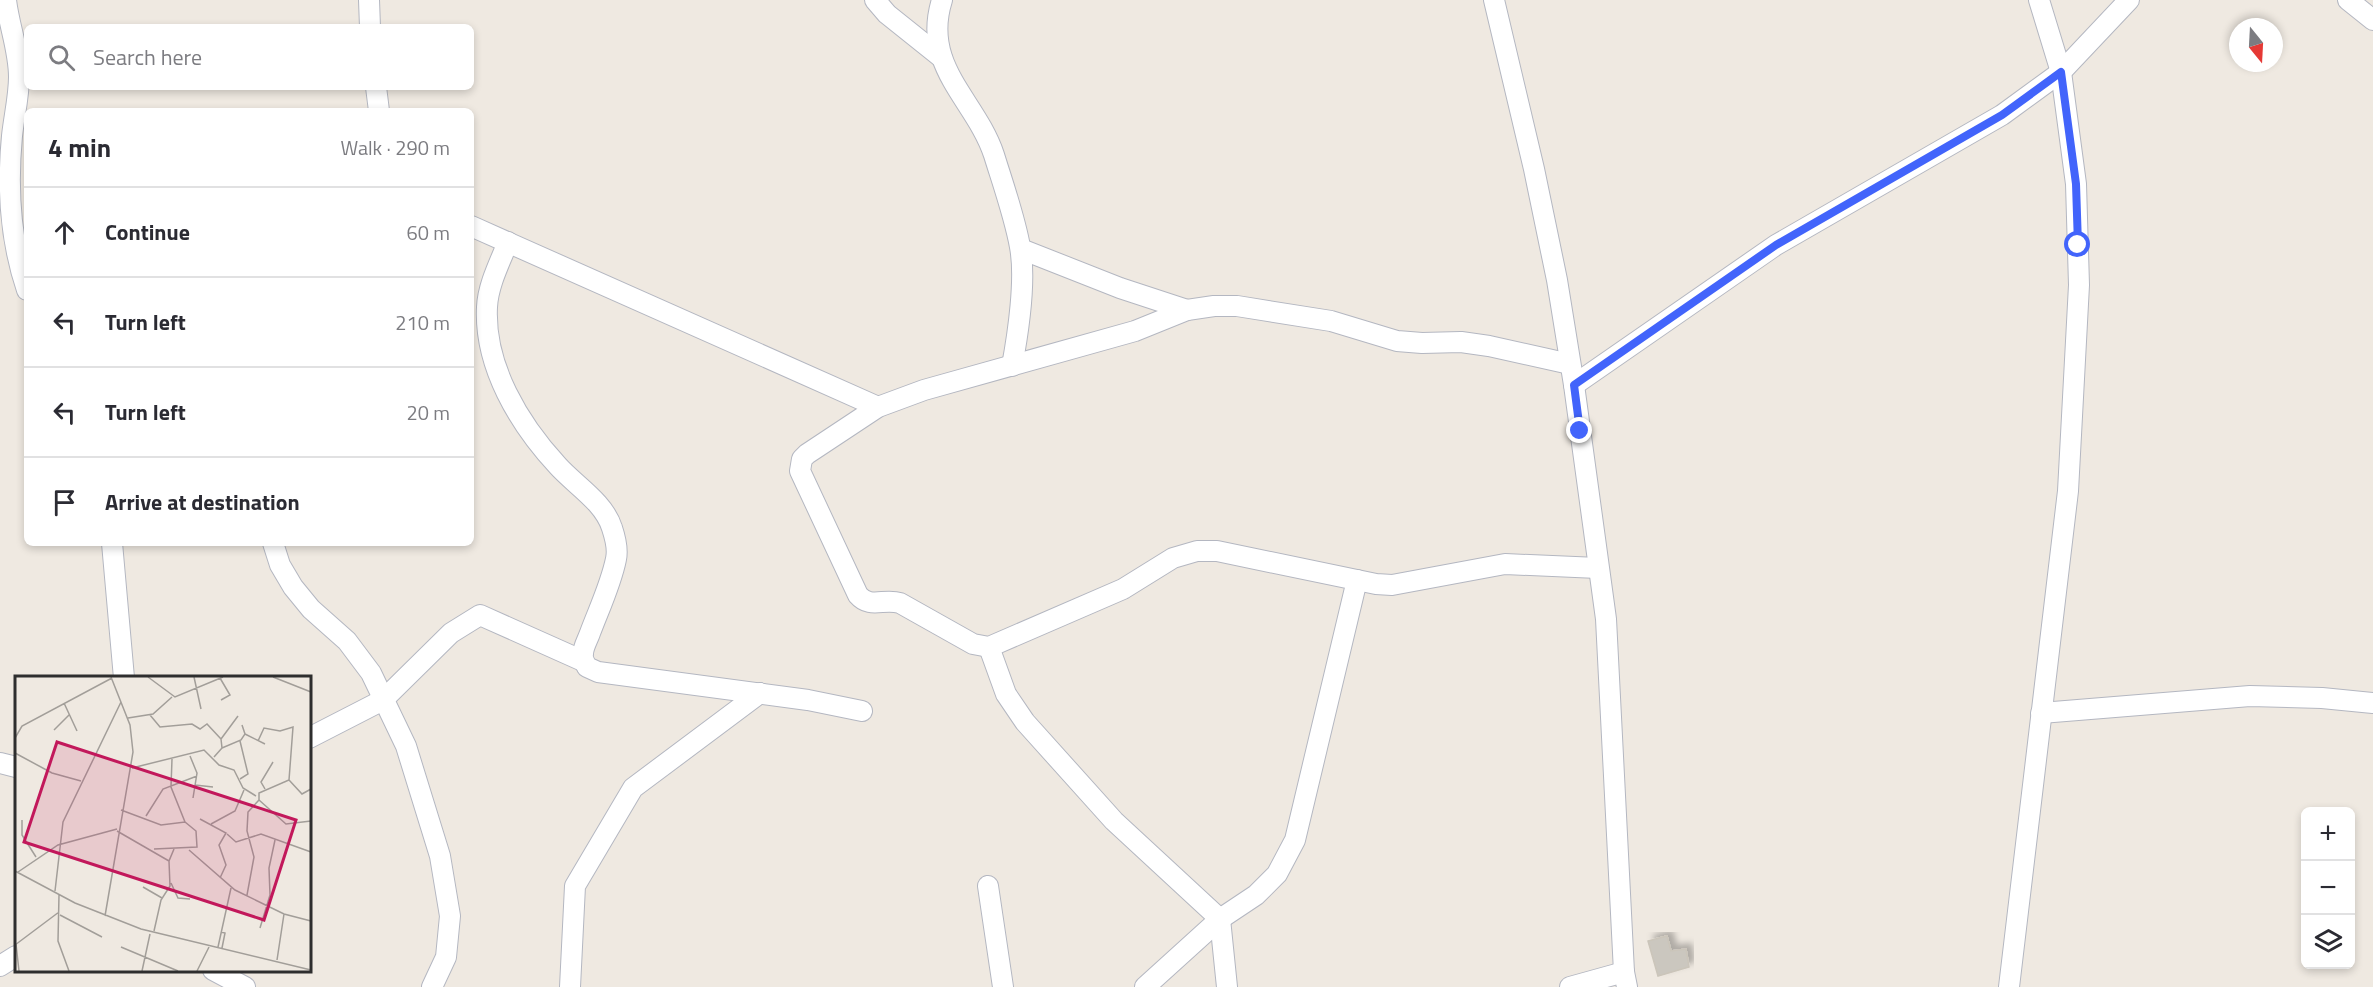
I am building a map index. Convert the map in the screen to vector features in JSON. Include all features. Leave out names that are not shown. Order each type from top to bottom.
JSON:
[{"type":"street","points":[[6,0],[16,41],[19,78],[9,205],[24,278]]},
{"type":"street","points":[[369,0],[370,24]]},
{"type":"street","points":[[875,0],[887,14],[942,58]]},
{"type":"street","points":[[942,0],[938,31],[942,58],[949,77],[984,131],[993,153],[1021,249],[1021,282],[1012,366]]},
{"type":"street","points":[[1494,0],[1557,280],[1574,385],[1609,648],[1625,980],[1570,987]]},
{"type":"street","points":[[2009,987],[2068,491],[2079,285],[2076,184],[2061,72],[2039,0]]},
{"type":"street","points":[[1574,385],[1776,245],[2002,115],[2061,72],[2129,0]]},
{"type":"street","points":[[2348,0],[2373,20]]},
{"type":"street","points":[[376,90],[379,108]]},
{"type":"street","points":[[474,227],[878,407]]},
{"type":"street","points":[[508,242],[494,277],[487,306],[490,341],[499,378],[528,429],[557,466],[603,510],[611,525],[615,540],[617,556],[582,653],[587,667],[598,672],[760,693],[862,711]]},
{"type":"street","points":[[1021,249],[1120,288],[1187,310]]},
{"type":"street","points":[[1570,364],[1461,342],[1397,341],[1330,321],[1237,306],[1214,306],[1187,310],[1135,331],[924,390],[878,407],[807,454],[802,459],[800,471],[862,600],[872,603],[886,601],[900,603],[973,644],[988,647],[1123,589],[1173,558],[1197,551],[1217,551],[1392,585],[1473,568],[1505,564],[1598,568]]},
{"type":"street","points":[[112,546],[124,676]]},
{"type":"street","points":[[274,546],[280,565],[293,588],[347,641],[371,673],[406,746],[440,856],[450,916],[446,957],[432,987]]},
{"type":"street","points":[[1145,987],[1220,919],[1256,895],[1277,874],[1295,840],[1357,580]]},
{"type":"street","points":[[310,737],[383,700],[451,633],[480,615],[583,661]]},
{"type":"street","points":[[988,647],[1006,694],[1025,722],[1114,821],[1220,919],[1227,987]]},
{"type":"street","points":[[570,987],[575,886],[633,788],[760,693]]},
{"type":"street","points":[[2041,713],[2250,696],[2322,698],[2373,703]]},
{"type":"street","points":[[0,764],[15,767]]},
{"type":"street","points":[[988,886],[1003,987]]},
{"type":"street","points":[[0,966],[15,957]]},
{"type":"street","points":[[217,972],[245,987]]},
{"type":"building","points":[[1667,936],[1671,951],[1686,949],[1689,967],[1658,976],[1648,941]]},
{"type":"route","points":[[1580,431],[1574,385],[1776,245],[2002,115],[2061,72],[2076,184],[2078,245]]}]
